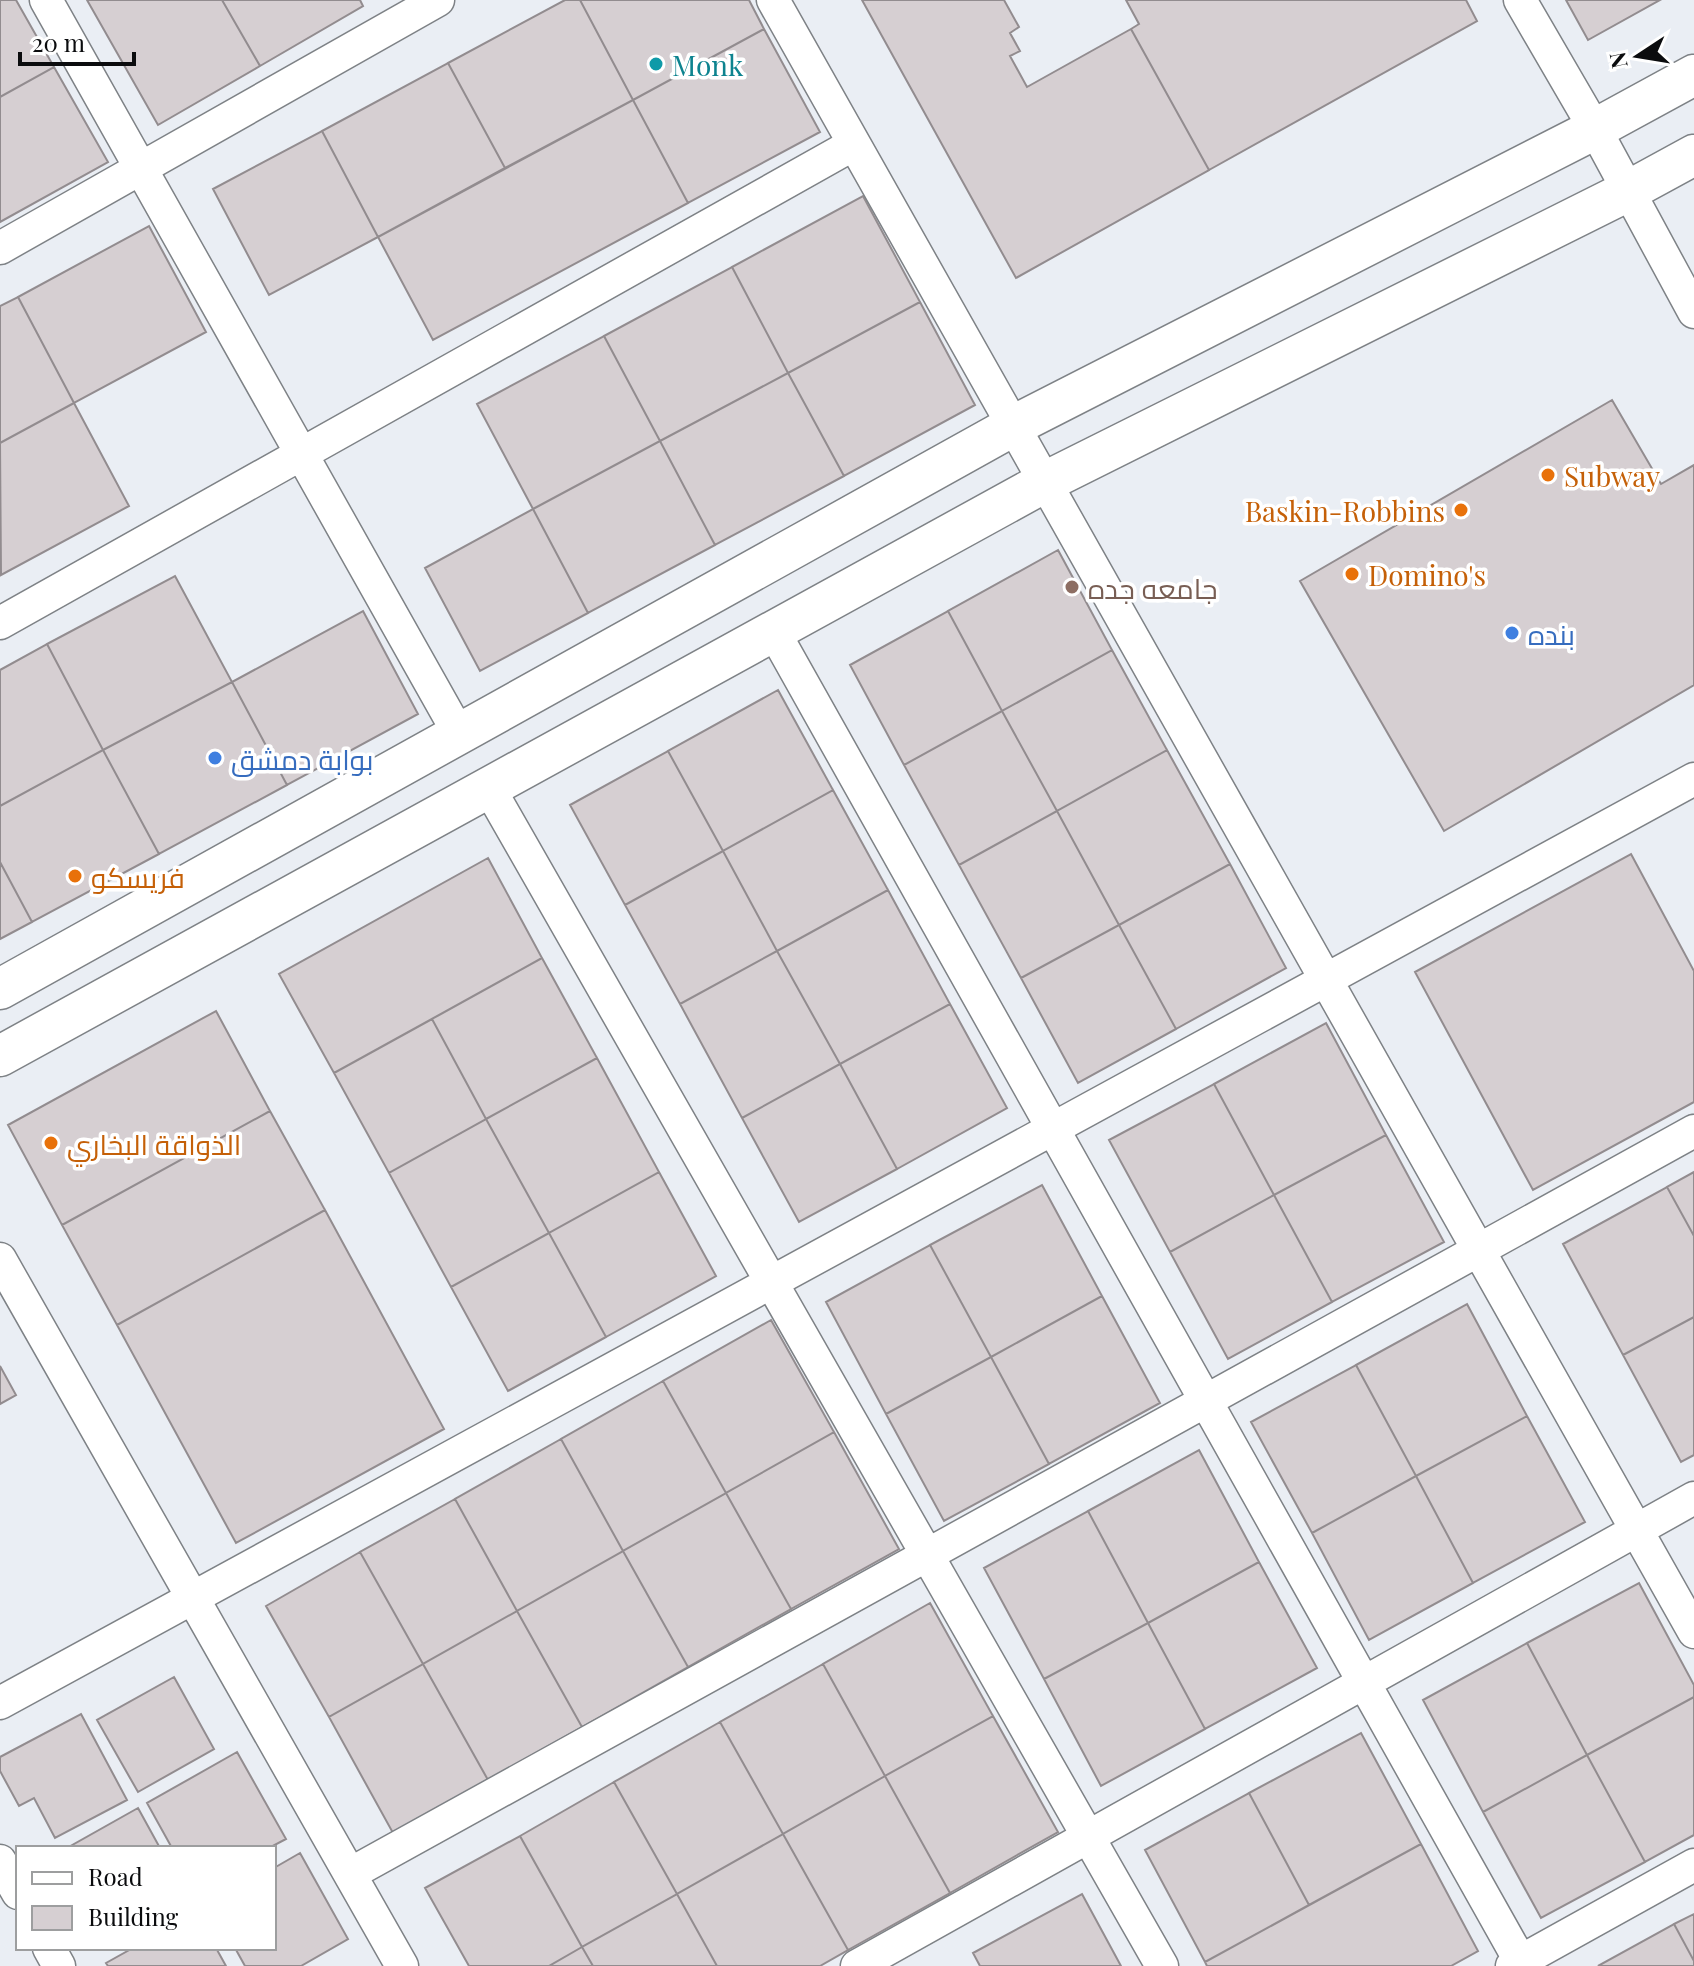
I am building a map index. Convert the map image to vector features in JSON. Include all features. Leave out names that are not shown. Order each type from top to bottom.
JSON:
[{"type":"street","points":[[46,0],[459,734]]},
{"type":"street","points":[[0,248],[438,0]]},
{"type":"street","points":[[773,0],[1694,1632]]},
{"type":"street","points":[[1520,0],[1595,129],[1694,312]]},
{"type":"street","points":[[0,989],[1013,426],[1595,129],[1694,75]]},
{"type":"street","points":[[0,623],[854,144]]},
{"type":"street","points":[[0,1056],[1045,482],[1628,191],[1694,155]]},
{"type":"street","points":[[774,632],[1364,1683],[1518,1964],[1694,1865]]},
{"type":"street","points":[[0,1703],[1694,779]]},
{"type":"street","points":[[489,788],[1162,1966]]},
{"type":"street","points":[[350,1874],[1694,1131]]},
{"type":"street","points":[[0,1259],[402,1966]]},
{"type":"street","points":[[857,1966],[1694,1498]]},
{"type":"street","points":[[0,1861],[16,1889]]},
{"type":"building","points":[[0,0],[16,0],[54,67],[0,97]]},
{"type":"building","points":[[87,0],[222,0],[260,66],[158,125]]},
{"type":"building","points":[[222,0],[360,0],[363,6],[260,66]]},
{"type":"building","points":[[565,0],[580,0],[633,100],[505,168],[448,63]]},
{"type":"building","name":"Monk","points":[[580,0],[749,0],[764,29],[633,100]]},
{"type":"building","points":[[862,0],[1004,0],[1019,27],[1010,33],[1020,51],[1010,56],[1027,87],[1131,29],[1209,170],[1016,278]]},
{"type":"building","points":[[1126,0],[1466,0],[1477,21],[1209,170],[1131,29],[1139,24]]},
{"type":"building","points":[[1566,0],[1660,0],[1588,40]]},
{"type":"building","points":[[764,29],[820,132],[688,203],[633,100]]},
{"type":"building","points":[[448,63],[505,168],[378,237],[322,131]]},
{"type":"building","points":[[54,67],[108,162],[0,222],[0,97]]},
{"type":"building","points":[[633,100],[688,203],[433,340],[378,237]]},
{"type":"building","points":[[322,131],[378,237],[269,295],[213,189]]},
{"type":"building","points":[[863,196],[920,302],[788,373],[732,267]]},
{"type":"building","points":[[149,226],[206,332],[74,403],[18,297]]},
{"type":"building","points":[[732,267],[788,373],[660,441],[604,336]]},
{"type":"building","points":[[18,297],[74,403],[0,443],[0,306]]},
{"type":"building","points":[[920,302],[975,405],[844,476],[788,373]]},
{"type":"building","points":[[604,336],[660,441],[533,509],[477,404]]},
{"type":"building","points":[[788,373],[844,476],[715,545],[660,441]]},
{"type":"building","name":"بنده","points":[[1612,400],[1661,484],[1694,465],[1694,685],[1444,831],[1300,581]]},
{"type":"building","points":[[74,403],[129,506],[1,575],[0,443]]},
{"type":"building","points":[[660,441],[715,545],[588,613],[533,509]]},
{"type":"building","points":[[533,509],[588,613],[480,671],[425,568]]},
{"type":"building","points":[[1058,550],[1112,650],[1002,711],[948,611]]},
{"type":"building","points":[[175,576],[232,682],[103,750],[47,644]]},
{"type":"building","points":[[363,611],[418,714],[287,785],[232,682]]},
{"type":"building","points":[[948,611],[1002,711],[904,765],[850,665]]},
{"type":"building","points":[[47,644],[103,750],[0,806],[0,670]]},
{"type":"building","points":[[1112,650],[1167,750],[1057,811],[1002,711]]},
{"type":"building","points":[[232,682],[287,785],[159,854],[103,750]]},
{"type":"building","points":[[778,690],[833,790],[723,851],[668,751]]},
{"type":"building","points":[[1002,711],[1057,811],[959,865],[904,765]]},
{"type":"building","points":[[103,750],[159,854],[32,922],[0,862],[0,806]]},
{"type":"building","points":[[1167,750],[1230,864],[1119,925],[1057,811]]},
{"type":"building","points":[[668,751],[723,851],[625,905],[570,805]]},
{"type":"building","points":[[833,790],[888,890],[777,951],[723,851]]},
{"type":"building","points":[[1057,811],[1119,925],[1021,978],[959,865]]},
{"type":"building","points":[[723,851],[777,951],[680,1004],[625,905]]},
{"type":"building","points":[[1631,854],[1694,971],[1694,1102],[1533,1190],[1415,972]]},
{"type":"building","points":[[488,858],[542,958],[334,1073],[279,974]]},
{"type":"building","points":[[0,862],[32,922],[0,939]]},
{"type":"building","points":[[1230,864],[1286,968],[1176,1029],[1119,925]]},
{"type":"building","points":[[888,890],[950,1004],[840,1064],[777,951]]},
{"type":"building","points":[[1119,925],[1176,1029],[1078,1083],[1021,978]]},
{"type":"building","points":[[777,951],[840,1064],[742,1118],[680,1004]]},
{"type":"building","points":[[542,958],[597,1058],[486,1119],[432,1019]]},
{"type":"building","points":[[950,1004],[1007,1108],[897,1169],[840,1064]]},
{"type":"building","points":[[216,1011],[270,1111],[62,1225],[8,1125]]},
{"type":"building","points":[[432,1019],[486,1119],[389,1173],[334,1073]]},
{"type":"building","points":[[1326,1023],[1386,1135],[1274,1195],[1214,1084]]},
{"type":"building","points":[[597,1058],[659,1172],[549,1233],[486,1119]]},
{"type":"building","points":[[840,1064],[897,1169],[799,1222],[742,1118]]},
{"type":"building","points":[[1214,1084],[1274,1195],[1170,1252],[1109,1140]]},
{"type":"building","points":[[270,1111],[325,1210],[117,1325],[62,1225]]},
{"type":"building","points":[[486,1119],[549,1233],[451,1287],[389,1173]]},
{"type":"building","points":[[1386,1135],[1444,1242],[1332,1302],[1274,1195]]},
{"type":"building","points":[[659,1172],[716,1276],[606,1337],[549,1233]]},
{"type":"building","points":[[1694,1172],[1694,1236],[1667,1187]]},
{"type":"building","points":[[1042,1185],[1102,1296],[991,1357],[930,1245]]},
{"type":"building","points":[[1667,1187],[1694,1236],[1694,1317],[1623,1355],[1563,1244]]},
{"type":"building","points":[[1274,1195],[1332,1302],[1228,1359],[1170,1252]]},
{"type":"building","points":[[325,1210],[444,1429],[236,1543],[117,1325]]},
{"type":"building","points":[[549,1233],[606,1337],[508,1391],[451,1287]]},
{"type":"building","points":[[930,1245],[991,1357],[886,1414],[826,1302]]},
{"type":"building","points":[[1102,1296],[1160,1403],[1049,1464],[991,1357]]},
{"type":"building","points":[[1467,1304],[1527,1416],[1416,1476],[1356,1365]]},
{"type":"building","points":[[1694,1317],[1694,1455],[1681,1462],[1623,1355]]},
{"type":"building","points":[[771,1320],[834,1432],[726,1493],[663,1381]]},
{"type":"building","points":[[991,1357],[1049,1464],[944,1521],[886,1414]]},
{"type":"building","points":[[1356,1365],[1416,1476],[1312,1533],[1251,1422]]},
{"type":"building","points":[[0,1366],[16,1395],[0,1404]]},
{"type":"building","points":[[663,1381],[726,1493],[623,1551],[561,1439]]},
{"type":"building","points":[[1527,1416],[1585,1522],[1473,1583],[1416,1476]]},
{"type":"building","points":[[834,1432],[899,1549],[791,1609],[726,1493]]},
{"type":"building","points":[[561,1439],[623,1551],[517,1611],[455,1499]]},
{"type":"building","points":[[1199,1450],[1259,1562],[1148,1623],[1088,1511]]},
{"type":"building","points":[[1416,1476],[1473,1583],[1369,1640],[1312,1533]]},
{"type":"building","points":[[726,1493],[791,1609],[688,1667],[623,1551]]},
{"type":"building","points":[[455,1499],[517,1611],[423,1664],[360,1552]]},
{"type":"building","points":[[1088,1511],[1148,1623],[1044,1679],[984,1568]]},
{"type":"building","points":[[623,1551],[688,1667],[582,1727],[517,1611]]},
{"type":"building","points":[[360,1552],[423,1664],[329,1717],[266,1606]]},
{"type":"building","points":[[1259,1562],[1317,1668],[1205,1729],[1148,1623]]},
{"type":"building","points":[[1639,1583],[1694,1685],[1694,1697],[1587,1755],[1527,1643]]},
{"type":"building","points":[[930,1603],[993,1716],[885,1776],[823,1664]]},
{"type":"building","points":[[517,1611],[582,1727],[488,1780],[423,1664]]},
{"type":"building","points":[[1148,1623],[1205,1729],[1101,1786],[1044,1679]]},
{"type":"building","points":[[1527,1643],[1587,1755],[1483,1812],[1423,1700]]},
{"type":"building","points":[[423,1664],[488,1780],[393,1833],[329,1717]]},
{"type":"building","points":[[823,1664],[885,1776],[783,1834],[720,1722]]},
{"type":"building","points":[[174,1677],[214,1749],[138,1792],[97,1720]]},
{"type":"building","points":[[1694,1697],[1694,1835],[1645,1862],[1587,1755]]},
{"type":"building","points":[[81,1714],[127,1800],[55,1838],[34,1798],[19,1806],[0,1771],[0,1757]]},
{"type":"building","points":[[993,1716],[1058,1832],[950,1893],[885,1776]]},
{"type":"building","points":[[720,1722],[783,1834],[677,1894],[614,1782]]},
{"type":"building","points":[[1361,1733],[1421,1844],[1309,1905],[1249,1793]]},
{"type":"building","points":[[237,1752],[286,1839],[273,1846],[171,1846],[147,1803]]},
{"type":"building","points":[[1587,1755],[1645,1862],[1541,1918],[1483,1812]]},
{"type":"building","points":[[885,1776],[950,1893],[848,1950],[783,1834]]},
{"type":"building","points":[[614,1782],[677,1894],[582,1947],[520,1836]]},
{"type":"building","points":[[1249,1793],[1309,1905],[1205,1962],[1145,1850]]},
{"type":"building","points":[[138,1808],[159,1846],[71,1846]]},
{"type":"building","points":[[783,1834],[848,1950],[820,1966],[717,1966],[677,1894]]},
{"type":"building","points":[[520,1836],[582,1947],[549,1966],[469,1966],[425,1888]]},
{"type":"building","points":[[1421,1844],[1478,1951],[1451,1966],[1207,1966],[1205,1962]]},
{"type":"building","points":[[300,1853],[348,1939],[301,1966],[245,1966],[236,1950],[276,1950],[276,1867]]},
{"type":"building","points":[[677,1894],[717,1966],[593,1966],[582,1947]]},
{"type":"building","points":[[1082,1894],[1121,1966],[980,1966],[973,1953]]},
{"type":"building","points":[[1694,1914],[1694,1961],[1674,1924]]},
{"type":"building","points":[[1674,1924],[1694,1966],[1598,1966]]},
{"type":"building","points":[[582,1947],[593,1966],[549,1966]]},
{"type":"building","points":[[129,1950],[217,1950],[226,1966],[108,1966],[106,1963]]},
{"type":"place","name":"Monk","points":[[656,64]]},
{"type":"place","name":"Subway","points":[[1548,475]]},
{"type":"place","name":"Baskin-Robbins","points":[[1461,510]]},
{"type":"place","name":"Domino's","points":[[1352,574]]},
{"type":"place","name":"جامعه جده","points":[[1072,587]]},
{"type":"place","name":"بنده","points":[[1512,633]]},
{"type":"place","name":"بوابة دمشق","points":[[215,758]]},
{"type":"place","name":"فريسكو","points":[[75,876]]},
{"type":"place","name":"الذواقة البخاري","points":[[51,1143]]}]
